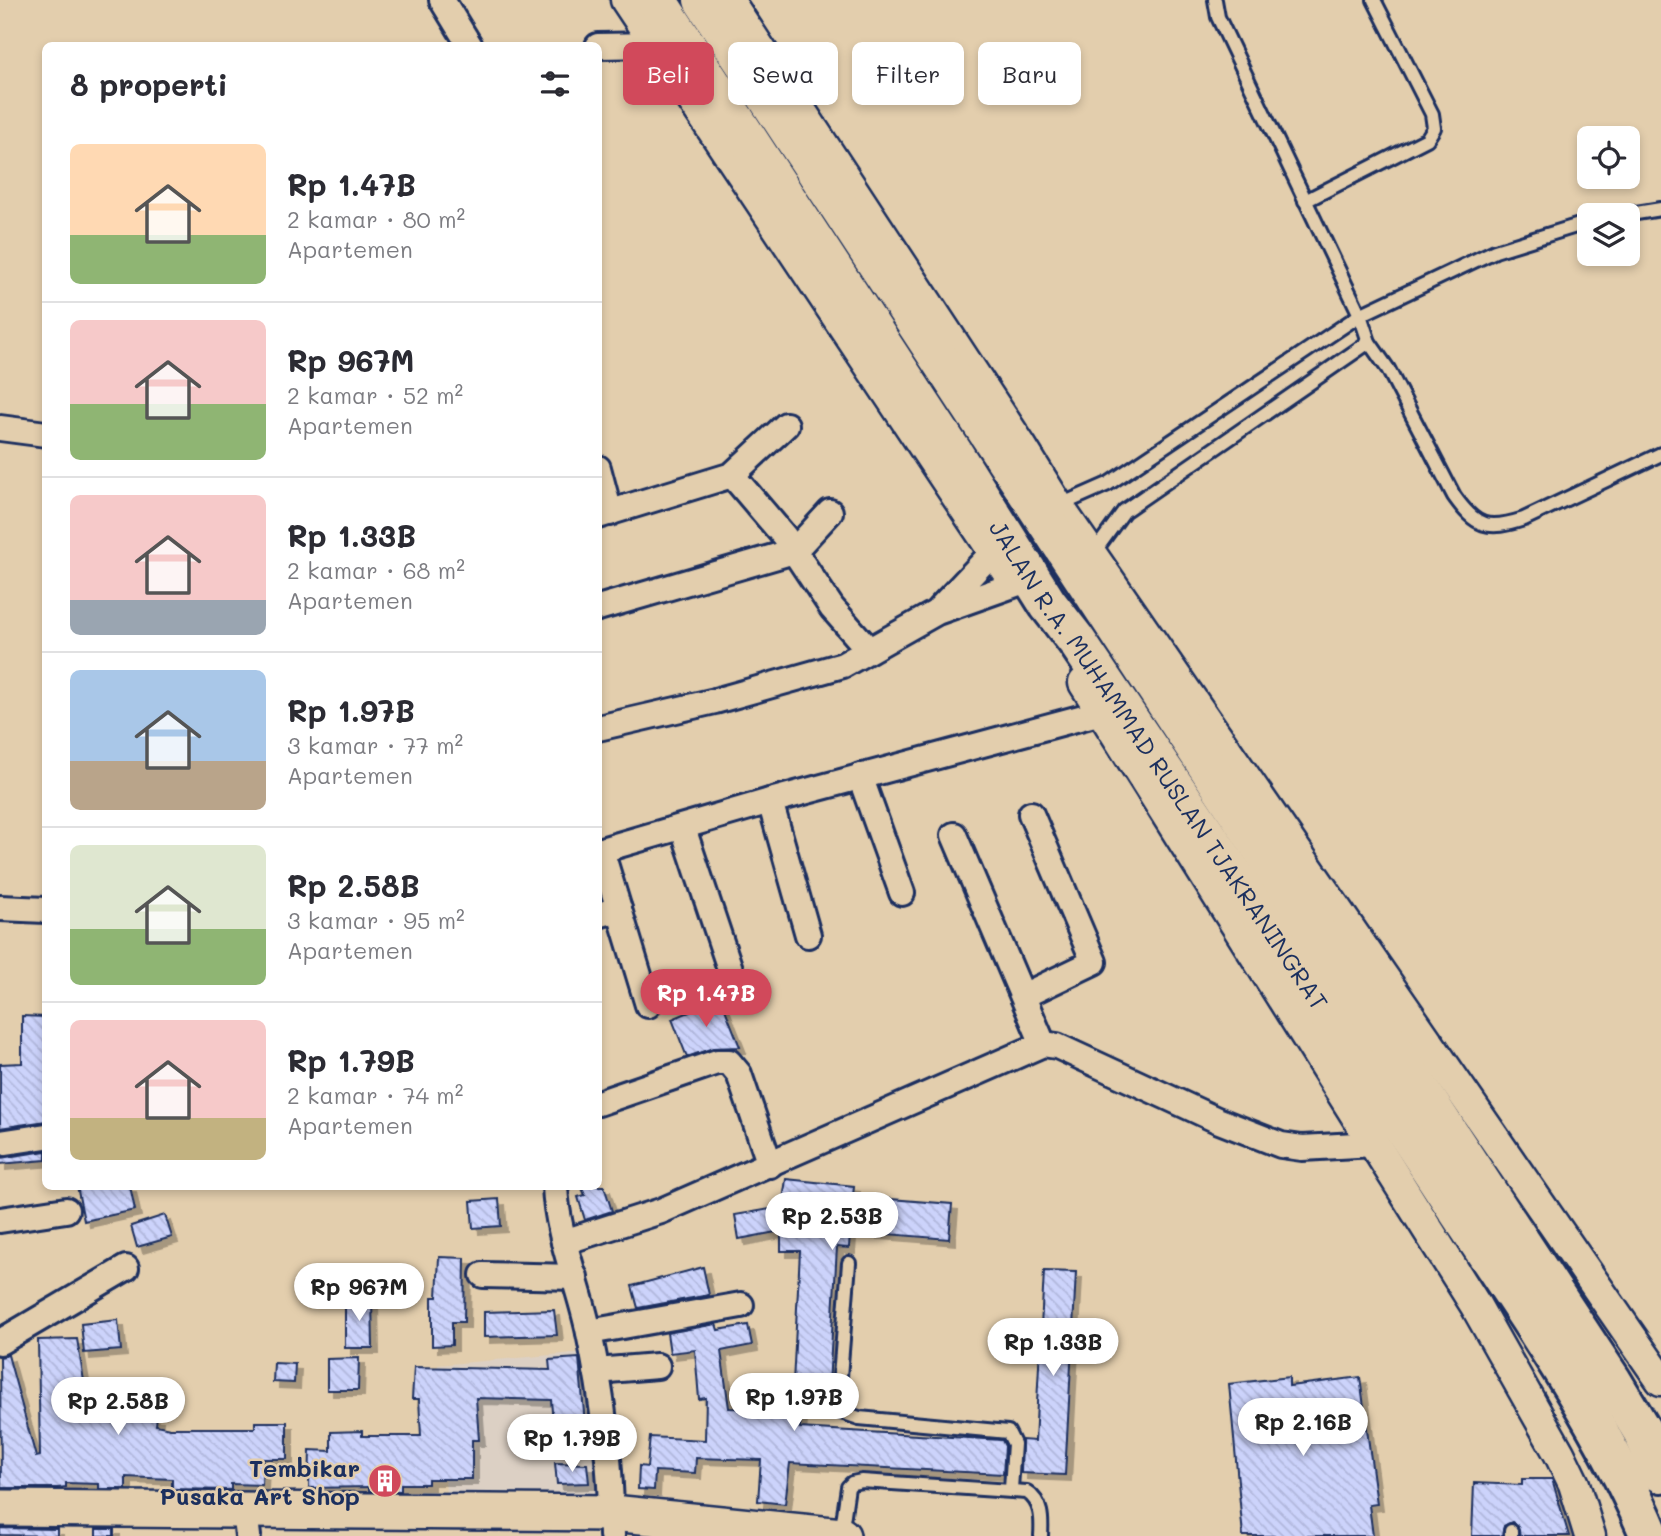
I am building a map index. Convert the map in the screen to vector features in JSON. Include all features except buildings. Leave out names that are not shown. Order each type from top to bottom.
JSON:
[{"type":"highway","name":"JALAN R.A. MUHAMMAD RUSLAN TJAKRANINGRAT","points":[[657,0],[954,454],[1032,594],[1076,640],[1423,1157],[1582,1401],[1622,1474],[1650,1536]]},
{"type":"highway","name":"JALAN R.A. MUHAMMAD RUSLAN TJAKRANINGRAT","points":[[703,0],[1081,558],[1106,614],[1612,1381],[1642,1431],[1661,1473]]},
{"type":"highway","points":[[1058,506],[1081,558]]},
{"type":"highway","points":[[1106,614],[1166,664]]},
{"type":"highway","points":[[1076,640],[1084,671],[1099,707]]},
{"type":"main road","points":[[0,1508],[246,1523],[612,1525],[841,1536]]},
{"type":"street","points":[[442,0],[468,42]]},
{"type":"street","name":"JALAN R.A. MUHAMMAD RUSLAN TJAKRANINGRAT","points":[[626,0],[654,42]]},
{"type":"street","points":[[728,0],[1014,434],[1058,506]]},
{"type":"street","points":[[602,46],[623,46]]},
{"type":"street","name":"JALAN R.A. MUHAMMAD RUSLAN TJAKRANINGRAT","points":[[696,105],[993,552],[1032,594],[1099,707],[1476,1306],[1559,1453],[1574,1484],[1590,1536]]},
{"type":"street","points":[[604,515],[732,475],[786,425]]},
{"type":"street","points":[[0,428],[42,433]]},
{"type":"street","points":[[732,475],[766,513],[832,608],[869,650]]},
{"type":"street","points":[[602,607],[794,551],[830,512]]},
{"type":"street","points":[[602,727],[814,675],[843,665],[937,612],[993,552]]},
{"type":"street","name":"JALAN R.A. MUHAMMAD RUSLAN TJAKRANINGRAT","points":[[1081,558],[1166,664],[1661,1380]]},
{"type":"street","points":[[937,612],[1032,594]]},
{"type":"street","points":[[602,850],[1099,707]]},
{"type":"street","points":[[860,776],[902,893]]},
{"type":"street","points":[[769,801],[808,934]]},
{"type":"street","points":[[1023,996],[1094,962],[1031,814]]},
{"type":"street","points":[[683,828],[733,978]]},
{"type":"street","points":[[954,835],[1043,1044]]},
{"type":"street","points":[[602,865],[609,912],[648,1005]]},
{"type":"street","points":[[0,908],[42,909]]},
{"type":"street","points":[[564,1242],[662,1211],[1043,1044],[1057,1046],[1217,1121],[1281,1145],[1302,1148],[1374,1144]]},
{"type":"street","points":[[602,1101],[717,1062],[729,1062],[739,1074],[769,1165]]},
{"type":"street","points":[[0,1143],[42,1137]]},
{"type":"street","points":[[556,1190],[564,1242],[589,1332],[596,1371],[612,1525]]},
{"type":"street","points":[[0,1220],[66,1210]]},
{"type":"street","points":[[0,1342],[126,1268]]},
{"type":"street","points":[[483,1275],[575,1277]]},
{"type":"street","points":[[589,1332],[741,1305]]},
{"type":"street","points":[[596,1371],[657,1366]]},
{"type":"lane","points":[[1215,0],[1218,17],[1360,315],[1369,342],[1388,369],[1454,496],[1466,513],[1483,525],[1505,525],[1524,519],[1661,454]]},
{"type":"lane","points":[[1304,201],[1427,139],[1434,128],[1432,114],[1374,0]]},
{"type":"lane","points":[[1640,212],[1661,209]]},
{"type":"lane","points":[[1058,506],[1108,484],[1360,315],[1495,251],[1577,226]]},
{"type":"lane","points":[[1081,558],[1124,511],[1369,342]]},
{"type":"lane","points":[[849,1263],[838,1402],[841,1412],[859,1418],[1008,1432],[1014,1444],[1011,1489]]},
{"type":"lane","points":[[841,1536],[846,1493],[852,1483],[1011,1489],[1027,1492],[1038,1502],[1041,1536]]},
{"type":"shaded area","points":[[586,1352],[604,1499],[446,1495],[438,1365]]},
{"type":"place","name":"Tembikar Pusaka Art Shop","points":[[385,1481]]}]
